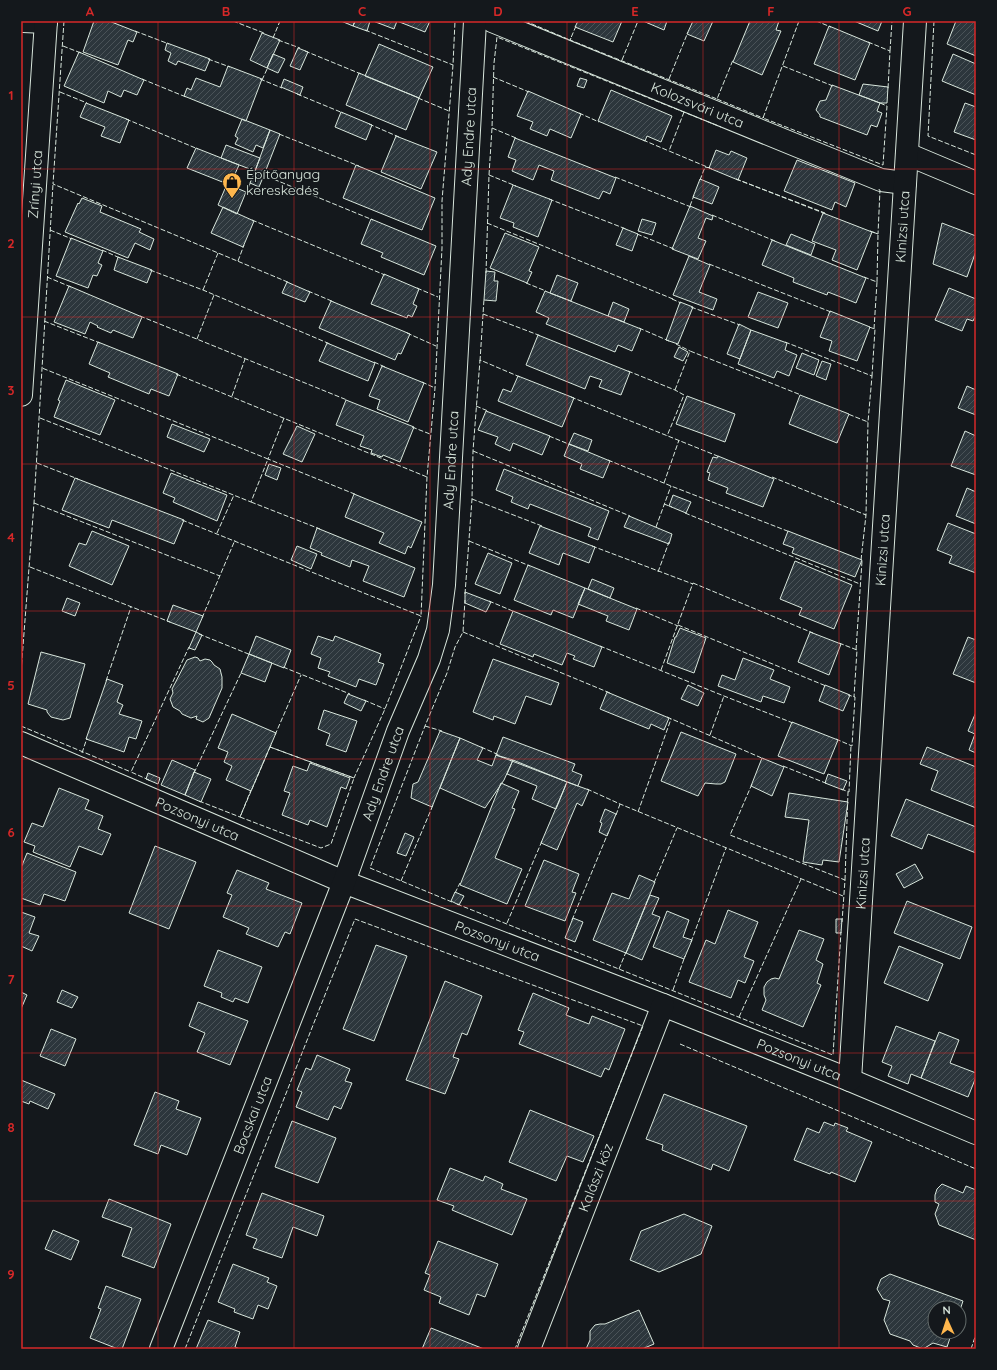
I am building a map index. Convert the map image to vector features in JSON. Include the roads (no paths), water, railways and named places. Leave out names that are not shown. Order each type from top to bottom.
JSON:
[{"type":"street","points":[[23,21],[46,22]]},
{"type":"street","name":"Ady Endre utca","points":[[344,882],[398,731],[429,659],[438,630],[444,585],[475,21]]},
{"type":"street","name":"Kolozsvári utca","points":[[492,21],[881,180],[905,183]]},
{"type":"street","name":"Kinizsi utca","points":[[850,1080],[915,21]]},
{"type":"street","name":"Zrínyi utca","points":[[21,395],[25,286],[46,22]]},
{"type":"street","points":[[907,154],[976,183]]},
{"type":"street","name":"Pozsonyi utca","points":[[22,746],[344,882],[663,1005],[850,1080],[976,1133]]},
{"type":"street","name":"Bocskai utca","points":[[161,1349],[344,882]]},
{"type":"street","name":"Kalászi köz","points":[[528,1349],[663,1005]]},
{"type":"place","name":"Építőanyag kereskedés","points":[[232,199]]}]
